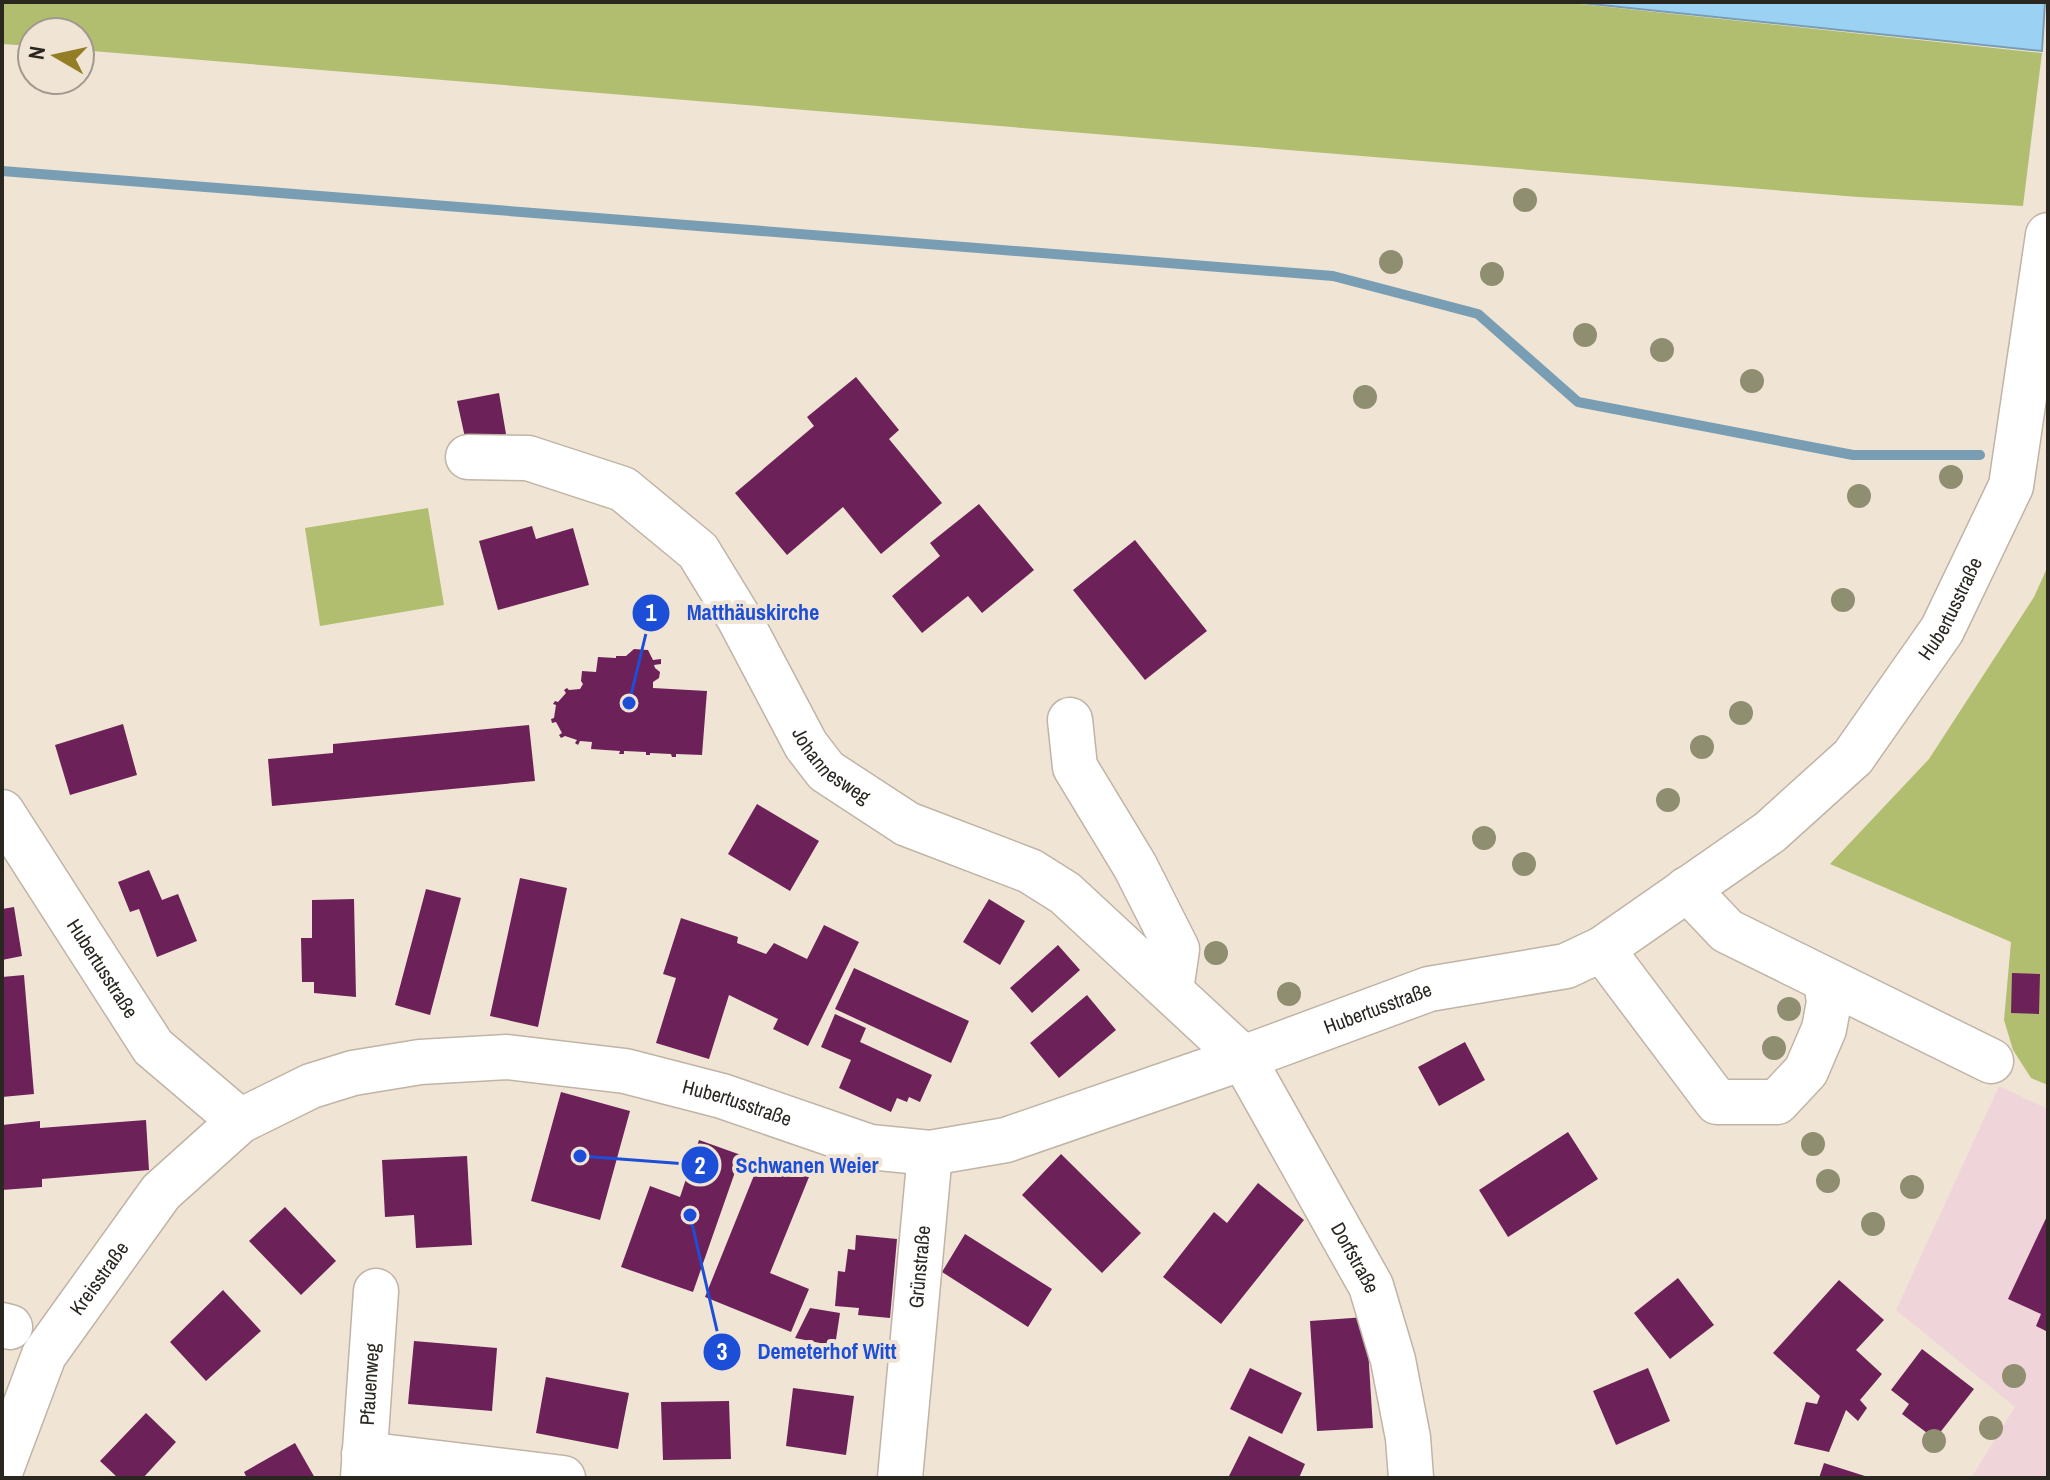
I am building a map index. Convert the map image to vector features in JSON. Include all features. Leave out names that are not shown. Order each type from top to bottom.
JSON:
[{"type":"street","name":"Hubertusstraße","points":[[2,812],[153,1047],[240,1121],[311,1086],[353,1073],[420,1062],[507,1057],[625,1071],[722,1096],[870,1147],[930,1153],[1006,1140],[1243,1058],[1429,989],[1566,966],[1602,949],[1770,832],[1853,757],[1942,630],[2011,486],[2048,235]]},
{"type":"street","name":"Johannesweg","points":[[468,457],[528,458],[623,489],[698,551],[739,618],[806,745],[826,771],[907,824],[1030,871],[1065,893],[1243,1058]]},
{"type":"street","points":[[1070,720],[1075,767],[1135,866],[1177,949],[1171,990]]},
{"type":"street","points":[[1687,889],[1727,931],[1991,1061]]},
{"type":"street","points":[[1602,949],[1717,1102],[1777,1102],[1806,1071],[1824,1029],[1829,1002],[1826,981]]},
{"type":"street","name":"Dorfstraße","points":[[1243,1058],[1371,1286],[1393,1360],[1408,1438],[1411,1478]]},
{"type":"street","name":"Kreisstraße","points":[[2,1467],[44,1355],[161,1192],[240,1121]]},
{"type":"street","name":"Grünstraße","points":[[900,1478],[930,1153]]},
{"type":"street","name":"Pfauenweg","points":[[364,1466],[376,1291]]},
{"type":"street","points":[[364,1466],[563,1478]]},
{"type":"shaded area","points":[[1999,1086],[2048,1109],[2048,1478],[1971,1478],[2015,1407],[1896,1310]]},
{"type":"green space","points":[[2,2],[1561,2],[2042,53],[2023,206],[1858,197],[96,51],[96,16],[16,16],[16,45],[2,44]]},
{"type":"green space","points":[[428,508],[444,605],[320,626],[305,528]]},
{"type":"green space","points":[[2048,566],[2048,1085],[2031,1078],[2013,1050],[2004,1020],[2011,942],[1830,864],[1929,759],[2034,597]]},
{"type":"water","points":[[1572,2],[2045,2],[2042,51]]},
{"type":"building","points":[[856,377],[899,430],[889,439],[942,503],[881,554],[843,507],[787,555],[735,493],[814,426],[807,417]]},
{"type":"building","points":[[499,393],[506,434],[466,442],[457,401]]},
{"type":"building","points":[[979,504],[1034,570],[982,613],[968,596],[922,633],[892,596],[940,556],[930,543]]},
{"type":"building","points":[[532,526],[536,539],[573,528],[589,585],[498,610],[479,541]]},
{"type":"building","points":[[1135,540],[1207,631],[1145,680],[1073,590]]},
{"type":"building","points":[[634,649],[648,650],[653,660],[661,659],[661,664],[654,665],[660,672],[659,678],[653,682],[653,688],[707,691],[702,755],[676,754],[672,757],[671,754],[646,755],[646,752],[624,751],[624,754],[619,754],[620,751],[591,749],[592,742],[580,741],[578,745],[575,743],[577,740],[559,735],[562,733],[551,719],[554,718],[556,705],[553,704],[566,693],[564,690],[580,689],[583,684],[582,671],[596,672],[598,657],[626,656]]},
{"type":"building","points":[[123,724],[137,775],[70,795],[55,745]]},
{"type":"building","points":[[529,725],[535,781],[272,806],[268,759],[333,753],[333,744]]},
{"type":"building","points":[[757,804],[819,841],[790,891],[728,854]]},
{"type":"building","points":[[149,870],[162,900],[178,894],[197,941],[157,957],[139,909],[130,912],[118,882]]},
{"type":"building","points":[[520,878],[567,888],[538,1027],[490,1016]]},
{"type":"building","points":[[426,889],[461,898],[430,1015],[395,1005]]},
{"type":"building","points":[[354,899],[356,997],[314,993],[314,982],[302,982],[301,938],[312,938],[312,900]]},
{"type":"building","points":[[989,899],[1025,921],[1000,965],[963,942]]},
{"type":"building","points":[[14,907],[22,956],[2,960],[2,909]]},
{"type":"building","points":[[681,918],[738,937],[737,943],[766,954],[774,943],[807,959],[824,925],[859,942],[808,1046],[773,1029],[778,1019],[729,995],[709,1059],[656,1043],[676,978],[663,974]]},
{"type":"building","points":[[1058,945],[1080,970],[1032,1013],[1010,988]]},
{"type":"building","points":[[854,968],[969,1021],[951,1063],[835,1009]]},
{"type":"building","points":[[2012,973],[2040,974],[2039,1014],[2011,1013]]},
{"type":"building","points":[[24,975],[34,1094],[2,1097],[2,977]]},
{"type":"building","points":[[1087,995],[1116,1030],[1059,1078],[1030,1043]]},
{"type":"building","points":[[835,1014],[866,1028],[860,1042],[932,1075],[920,1102],[909,1097],[907,1102],[897,1098],[891,1112],[839,1088],[851,1060],[821,1047]]},
{"type":"building","points":[[1465,1042],[1485,1080],[1439,1106],[1418,1067]]},
{"type":"building","points":[[561,1092],[630,1111],[600,1220],[531,1201]]},
{"type":"building","points":[[146,1120],[149,1170],[42,1179],[42,1187],[2,1190],[2,1125],[40,1121],[40,1128]]},
{"type":"building","points":[[1568,1132],[1598,1179],[1508,1237],[1479,1190]]},
{"type":"building","points":[[699,1140],[741,1155],[693,1292],[621,1267],[650,1186],[680,1197]]},
{"type":"building","points":[[1061,1154],[1141,1233],[1102,1273],[1022,1195]]},
{"type":"building","points":[[467,1156],[472,1245],[416,1248],[414,1215],[385,1217],[382,1160]]},
{"type":"building","points":[[761,1158],[809,1177],[770,1273],[809,1289],[791,1332],[705,1297]]},
{"type":"building","points":[[1258,1183],[1304,1220],[1221,1324],[1163,1277],[1214,1212],[1227,1223]]},
{"type":"building","points":[[285,1207],[336,1261],[301,1295],[249,1241]]},
{"type":"building","points":[[2048,1214],[2048,1332],[2036,1326],[2041,1314],[2008,1299]]},
{"type":"building","points":[[965,1234],[1052,1289],[1028,1327],[942,1272]]},
{"type":"building","points":[[856,1235],[897,1239],[890,1318],[858,1315],[859,1308],[835,1306],[838,1271],[845,1272],[848,1249],[855,1250]]},
{"type":"building","points":[[1678,1278],[1714,1325],[1670,1359],[1634,1313]]},
{"type":"building","points":[[1839,1280],[1884,1320],[1856,1350],[1882,1374],[1860,1400],[1867,1408],[1858,1421],[1846,1410],[1829,1452],[1794,1444],[1806,1402],[1817,1404],[1820,1396],[1773,1353]]},
{"type":"building","points":[[223,1290],[261,1331],[206,1381],[170,1342]]},
{"type":"building","points":[[810,1308],[840,1313],[835,1346],[795,1338]]},
{"type":"building","points":[[1366,1317],[1373,1428],[1317,1431],[1310,1321]]},
{"type":"building","points":[[414,1341],[497,1348],[492,1411],[408,1404]]},
{"type":"building","points":[[1922,1349],[1974,1389],[1935,1439],[1902,1414],[1909,1404],[1891,1390]]},
{"type":"building","points":[[1250,1368],[1302,1393],[1282,1434],[1230,1409]]},
{"type":"building","points":[[1648,1368],[1670,1421],[1616,1445],[1593,1391]]},
{"type":"building","points":[[546,1377],[629,1393],[618,1449],[536,1433]]},
{"type":"building","points":[[793,1388],[854,1396],[846,1455],[786,1446]]},
{"type":"building","points":[[729,1401],[731,1459],[663,1460],[661,1402]]},
{"type":"building","points":[[146,1413],[176,1442],[143,1478],[118,1478],[100,1461]]},
{"type":"building","points":[[1249,1436],[1305,1464],[1299,1478],[1228,1478]]},
{"type":"building","points":[[295,1443],[315,1478],[247,1478],[244,1472]]},
{"type":"building","points":[[1824,1463],[1868,1477],[1868,1478],[1819,1478]]},
{"type":"waterway","points":[[2,171],[1333,276],[1478,314],[1578,402],[1853,455],[1980,455]]},
{"type":"place","name":"Matthäuskirche","points":[[629,703]]},
{"type":"place","name":"Schwanen Weier","points":[[580,1156]]},
{"type":"place","name":"Demeterhof Witt","points":[[690,1215]]}]
